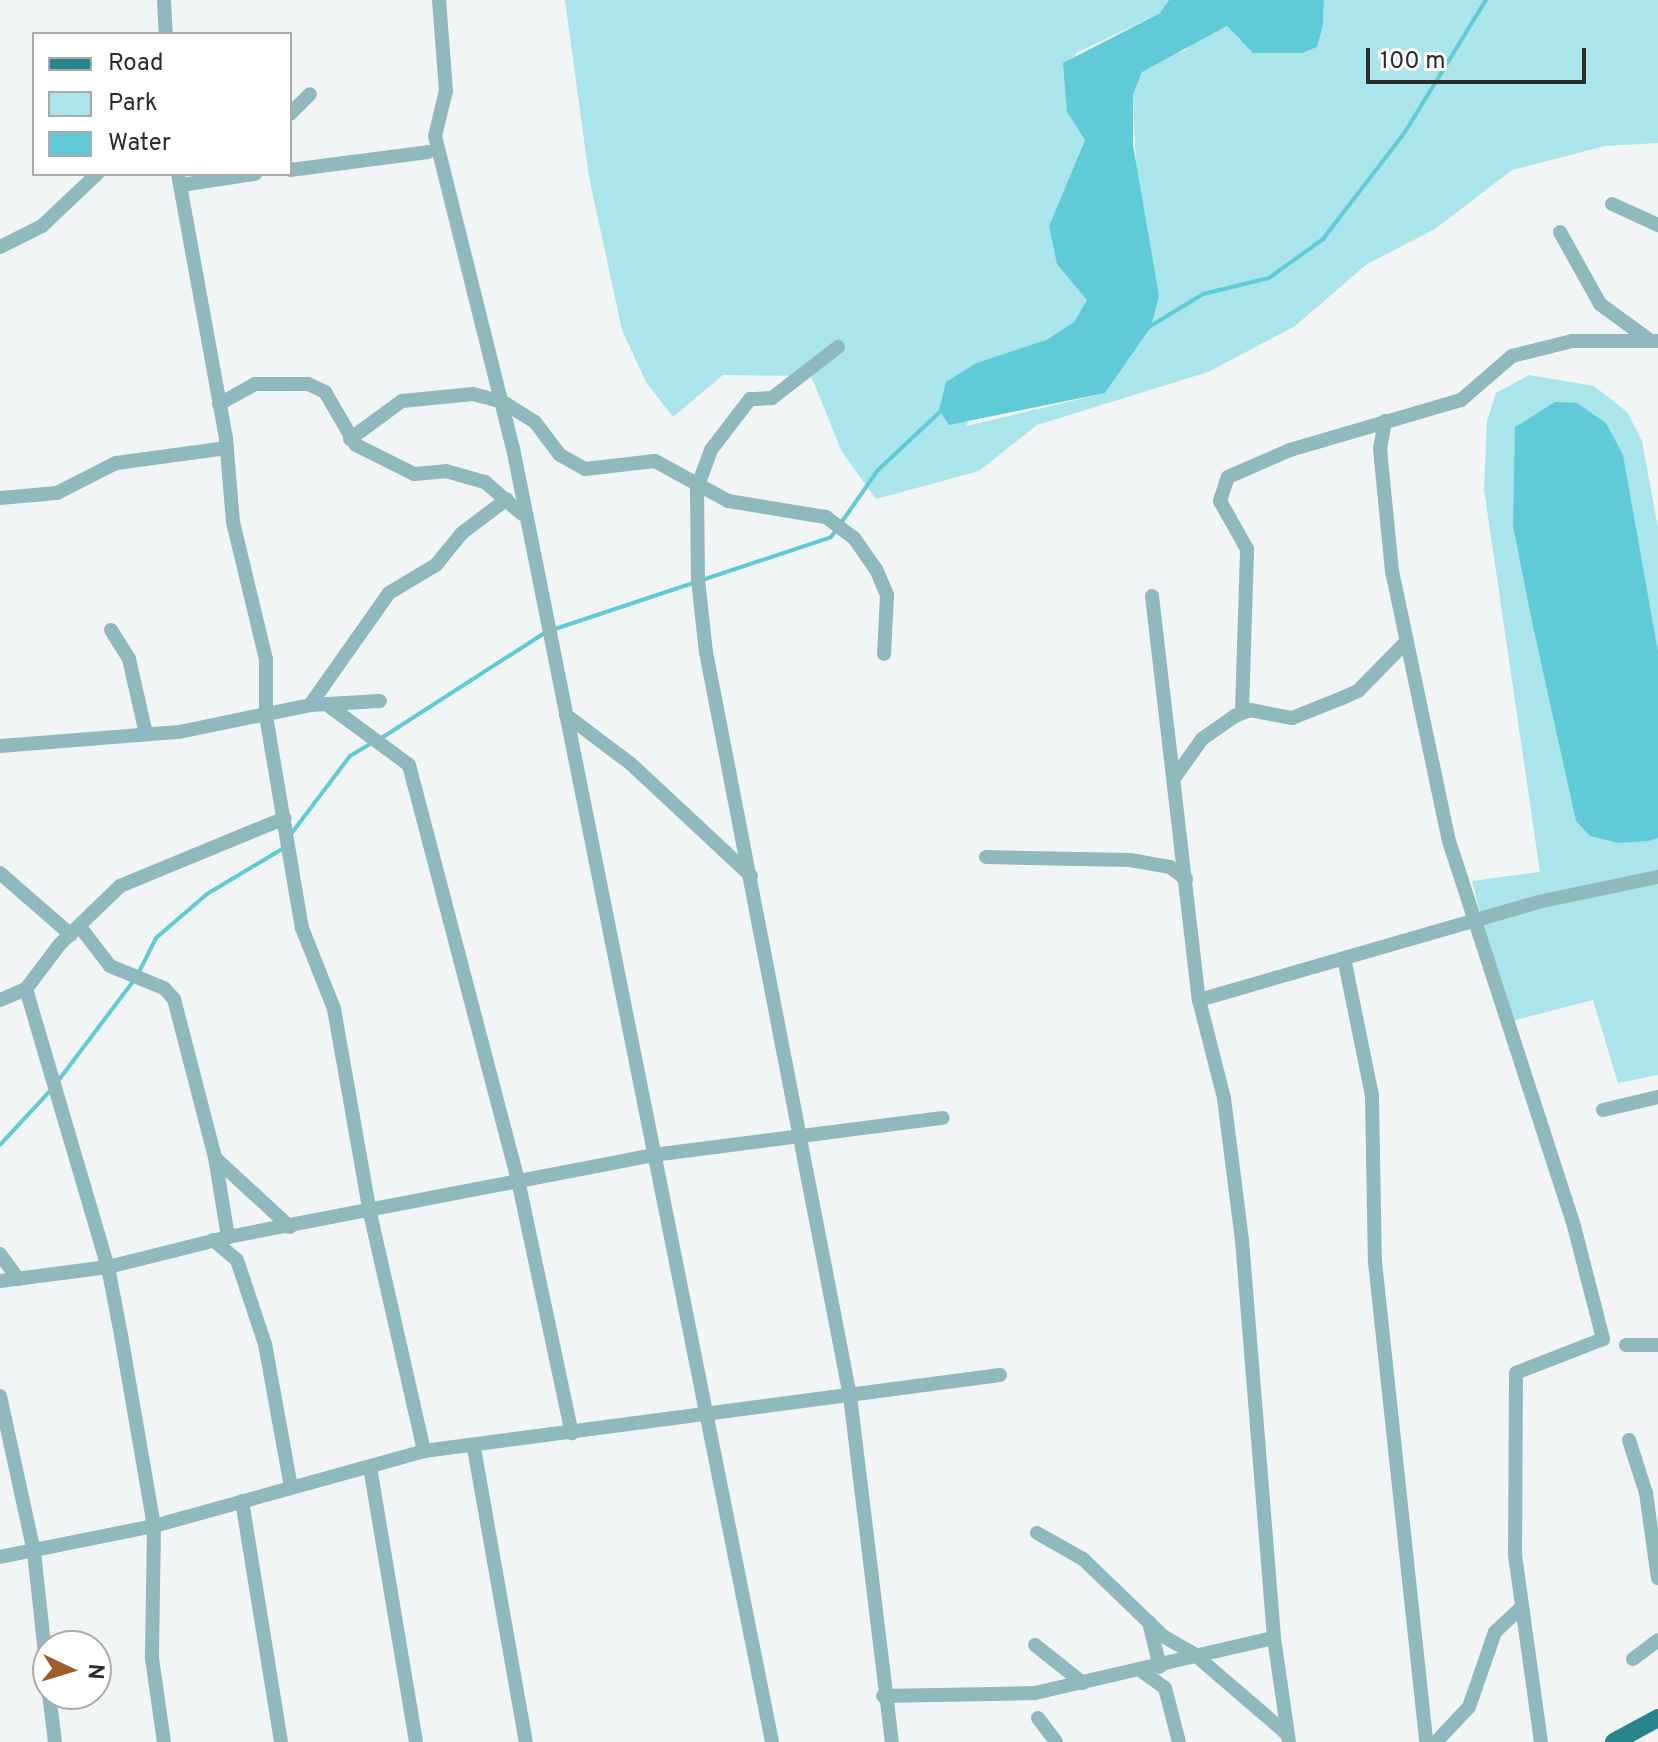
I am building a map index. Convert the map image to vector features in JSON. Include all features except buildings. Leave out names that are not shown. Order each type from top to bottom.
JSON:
[{"type":"main road","points":[[1614,1742],[1658,1718]]},
{"type":"street","points":[[164,0],[166,32]]},
{"type":"street","points":[[439,0],[446,91],[435,136],[503,402],[653,1155],[710,1411],[772,1742]]},
{"type":"street","points":[[292,112],[310,94]]},
{"type":"street","points":[[292,170],[428,152]]},
{"type":"street","points":[[0,247],[42,226],[95,176]]},
{"type":"street","points":[[229,176],[179,180],[227,448],[239,556],[266,659],[266,716],[302,928],[334,1009],[370,1213],[424,1451]]},
{"type":"street","points":[[1612,204],[1658,225]]},
{"type":"street","points":[[1560,232],[1600,304],[1655,341]]},
{"type":"street","points":[[1242,711],[1247,549],[1220,501],[1223,484],[1247,466],[1461,400],[1504,361],[1530,351],[1572,341],[1655,341]]},
{"type":"street","points":[[838,347],[772,398],[750,399],[711,450],[697,488],[706,652],[850,1396],[883,1696],[892,1742]]},
{"type":"street","points":[[219,404],[255,384],[308,384],[325,392],[350,439],[407,472],[468,476],[507,499],[523,514]]},
{"type":"street","points":[[350,439],[402,401],[452,393],[503,402],[535,422],[560,455],[585,469],[645,459],[665,465],[697,488],[728,501],[803,509],[840,524],[861,546],[887,595],[884,654]]},
{"type":"street","points":[[1385,421],[1380,449],[1392,571],[1449,841],[1574,1226],[1603,1339],[1516,1373],[1515,1555],[1541,1742]]},
{"type":"street","points":[[0,498],[57,493],[116,463],[227,448]]},
{"type":"street","points":[[310,705],[389,593],[436,565],[462,533],[507,499]]},
{"type":"street","points":[[1152,596],[1199,1000],[1224,1098],[1242,1240],[1274,1638],[1289,1739]]},
{"type":"street","points":[[111,630],[129,659],[146,734]]},
{"type":"street","points":[[1175,777],[1202,739],[1242,711],[1292,718],[1340,699],[1358,691],[1407,641]]},
{"type":"street","points":[[0,746],[146,734],[266,716],[310,705],[380,701]]},
{"type":"street","points":[[329,706],[409,765],[518,1180],[572,1433]]},
{"type":"street","points":[[566,715],[631,764],[751,877]]},
{"type":"street","points":[[0,1000],[26,989],[76,931],[131,881],[285,818]]},
{"type":"street","points":[[986,857],[1130,860],[1170,867],[1186,879]]},
{"type":"street","points":[[0,873],[76,931],[110,966],[164,988],[174,999],[215,1157],[220,1238],[237,1260],[265,1344],[291,1487]]},
{"type":"street","points":[[1199,1000],[1605,885],[1658,877]]},
{"type":"street","points":[[1344,958],[1372,1096],[1375,1262],[1426,1742]]},
{"type":"street","points":[[26,989],[108,1267],[154,1526],[151,1627],[164,1742]]},
{"type":"street","points":[[1603,1110],[1656,1100]]},
{"type":"street","points":[[0,1281],[108,1267],[220,1238],[370,1213],[518,1180],[653,1155],[943,1118]]},
{"type":"street","points":[[215,1157],[290,1227]]},
{"type":"street","points":[[0,1254],[18,1279]]},
{"type":"street","points":[[1626,1345],[1658,1345]]},
{"type":"street","points":[[0,1557],[154,1526],[424,1451],[474,1448],[710,1411],[1000,1375]]},
{"type":"street","points":[[0,1396],[34,1552],[42,1630]]},
{"type":"street","points":[[1629,1440],[1649,1515],[1658,1578]]},
{"type":"street","points":[[474,1448],[526,1742]]},
{"type":"street","points":[[370,1467],[416,1742]]},
{"type":"street","points":[[1649,1515],[1658,1496]]},
{"type":"street","points":[[242,1501],[281,1742]]},
{"type":"street","points":[[1037,1533],[1083,1559],[1148,1622],[1194,1654],[1289,1739]]},
{"type":"street","points":[[1436,1742],[1469,1707],[1495,1632],[1522,1607]]},
{"type":"street","points":[[1148,1622],[1160,1667]]},
{"type":"street","points":[[883,1696],[991,1698],[1143,1672],[1194,1654],[1274,1638]]},
{"type":"street","points":[[1633,1659],[1658,1640]]},
{"type":"street","points":[[1035,1645],[1083,1683]]},
{"type":"street","points":[[1143,1672],[1165,1688],[1179,1742]]},
{"type":"street","points":[[51,1710],[55,1742]]},
{"type":"street","points":[[1038,1718],[1056,1742]]},
{"type":"green space","points":[[565,0],[1169,0],[1160,13],[1076,53],[1067,112],[1085,140],[1049,226],[1087,300],[1074,322],[1046,340],[976,363],[967,426],[1105,393],[1151,327],[1159,296],[1137,187],[1133,95],[1142,72],[1155,60],[1184,51],[1206,32],[1228,25],[1240,41],[1323,25],[1324,0],[1658,0],[1658,143],[1605,146],[1512,170],[1435,229],[1367,264],[1295,326],[1208,372],[1037,425],[979,471],[876,499],[842,452],[811,376],[723,375],[673,417],[646,382],[622,330],[589,177]]},
{"type":"green space","points":[[1529,375],[1594,386],[1627,412],[1642,441],[1658,528],[1658,1075],[1618,1083],[1593,1000],[1508,1022],[1472,881],[1540,872],[1484,489],[1487,421],[1496,393]]},
{"type":"water","points":[[1169,0],[1324,0],[1323,25],[1317,47],[1302,53],[1253,53],[1227,26],[1142,72],[1133,95],[1133,145],[1159,296],[1151,327],[1105,393],[949,425],[939,410],[946,382],[976,363],[1046,340],[1074,322],[1087,300],[1057,264],[1049,226],[1085,140],[1067,112],[1063,63],[1160,13]]},
{"type":"water","points":[[1555,402],[1577,403],[1606,423],[1623,455],[1658,652],[1658,838],[1648,841],[1618,843],[1590,836],[1576,821],[1531,617],[1513,525],[1515,427]]},
{"type":"waterway","points":[[1149,327],[1203,294],[1269,278],[1323,239],[1405,132],[1486,0]]},
{"type":"waterway","points":[[841,523],[878,470],[944,408]]},
{"type":"waterway","points":[[380,739],[546,632],[831,537],[836,530]]},
{"type":"waterway","points":[[291,834],[350,756],[372,743]]},
{"type":"waterway","points":[[58,1081],[137,976],[156,938],[207,894],[284,848]]},
{"type":"waterway","points":[[0,1145],[50,1091]]}]
